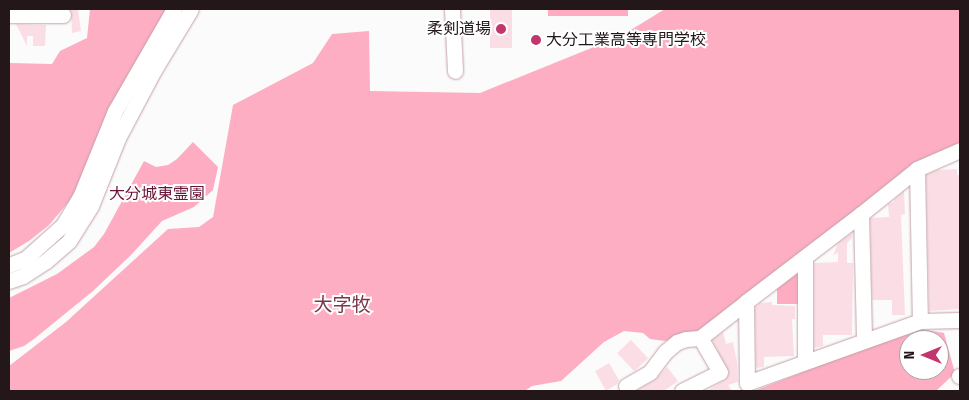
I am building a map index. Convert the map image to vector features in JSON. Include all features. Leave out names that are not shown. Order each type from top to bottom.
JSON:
[{"type":"street","points":[[9,265],[25,259],[63,225],[80,197],[116,111],[174,9]]},
{"type":"street","points":[[9,280],[23,276],[46,261],[69,241],[91,206],[118,138],[149,79],[191,9]]},
{"type":"street","points":[[452,9],[455,71]]},
{"type":"street","points":[[9,15],[63,15]]},
{"type":"street","points":[[626,386],[650,372],[665,352],[677,342],[700,338],[917,169],[960,150]]},
{"type":"street","points":[[917,169],[920,321]]},
{"type":"street","points":[[861,214],[864,340]]},
{"type":"street","points":[[805,258],[805,361]]},
{"type":"street","points":[[746,302],[747,383],[920,321],[960,320]]},
{"type":"street","points":[[682,391],[720,372],[700,338]]},
{"type":"green space","points":[[548,9],[628,9],[628,16],[548,16]]},
{"type":"green space","name":"大分城東霊園","points":[[193,142],[218,167],[213,190],[194,207],[162,221],[131,255],[93,291],[34,339],[24,346],[9,351],[9,298],[57,274],[94,247],[104,234],[144,161],[156,167],[168,165],[177,159]]},
{"type":"green space","points":[[795,274],[802,274],[801,304],[777,304],[777,286]]},
{"type":"shaded area","points":[[90,9],[176,9],[72,198],[49,225],[29,241],[9,253],[9,63],[52,64],[60,51],[87,38]]},
{"type":"shaded area","points":[[665,9],[960,9],[960,144],[702,329],[665,341],[650,339],[643,333],[624,331],[604,342],[561,381],[532,386],[525,391],[9,391],[9,366],[66,322],[168,229],[199,227],[213,217],[233,105],[313,63],[332,34],[369,31],[370,91],[480,93],[621,36]]},
{"type":"shaded area","points":[[916,328],[927,330],[911,330]]},
{"type":"shaded area","points":[[899,335],[899,380],[948,380],[936,391],[754,391]]},
{"type":"shaded area","points":[[949,351],[955,373],[949,379]]},
{"type":"building","points":[[78,9],[81,31],[72,33],[71,10]]},
{"type":"building","name":"柔剣道場","points":[[490,9],[512,9],[512,48],[490,48]]},
{"type":"building","points":[[16,24],[46,25],[45,46],[33,46],[33,36],[27,36],[27,46]]},
{"type":"building","points":[[957,169],[957,175],[959,175],[960,309],[929,311],[926,175],[937,170]]},
{"type":"building","points":[[904,191],[905,214],[901,215],[905,315],[892,315],[892,300],[872,300],[870,218],[889,217],[888,204],[894,202]]},
{"type":"building","points":[[852,233],[852,238],[847,243],[847,263],[853,263],[852,335],[823,335],[823,346],[814,348],[814,263],[838,262],[838,252],[833,256],[838,243]]},
{"type":"building","points":[[772,302],[772,305],[795,306],[795,319],[792,319],[794,356],[764,357],[764,367],[756,368],[755,308],[760,303]]},
{"type":"building","points":[[723,332],[726,344],[733,342],[738,382],[728,385],[732,391],[706,391],[725,380],[729,373],[712,340]]},
{"type":"building","points":[[631,340],[648,358],[634,371],[617,353]]},
{"type":"building","points":[[609,363],[619,380],[617,384],[606,391],[595,371]]},
{"type":"building","points":[[667,367],[678,381],[664,391],[636,391],[655,380]]},
{"type":"place","name":"柔剣道場","points":[[501,29]]},
{"type":"place","name":"大分工業高等専門学校","points":[[536,40]]},
{"type":"district","name":"大字牧","points":[[342,305]]}]
